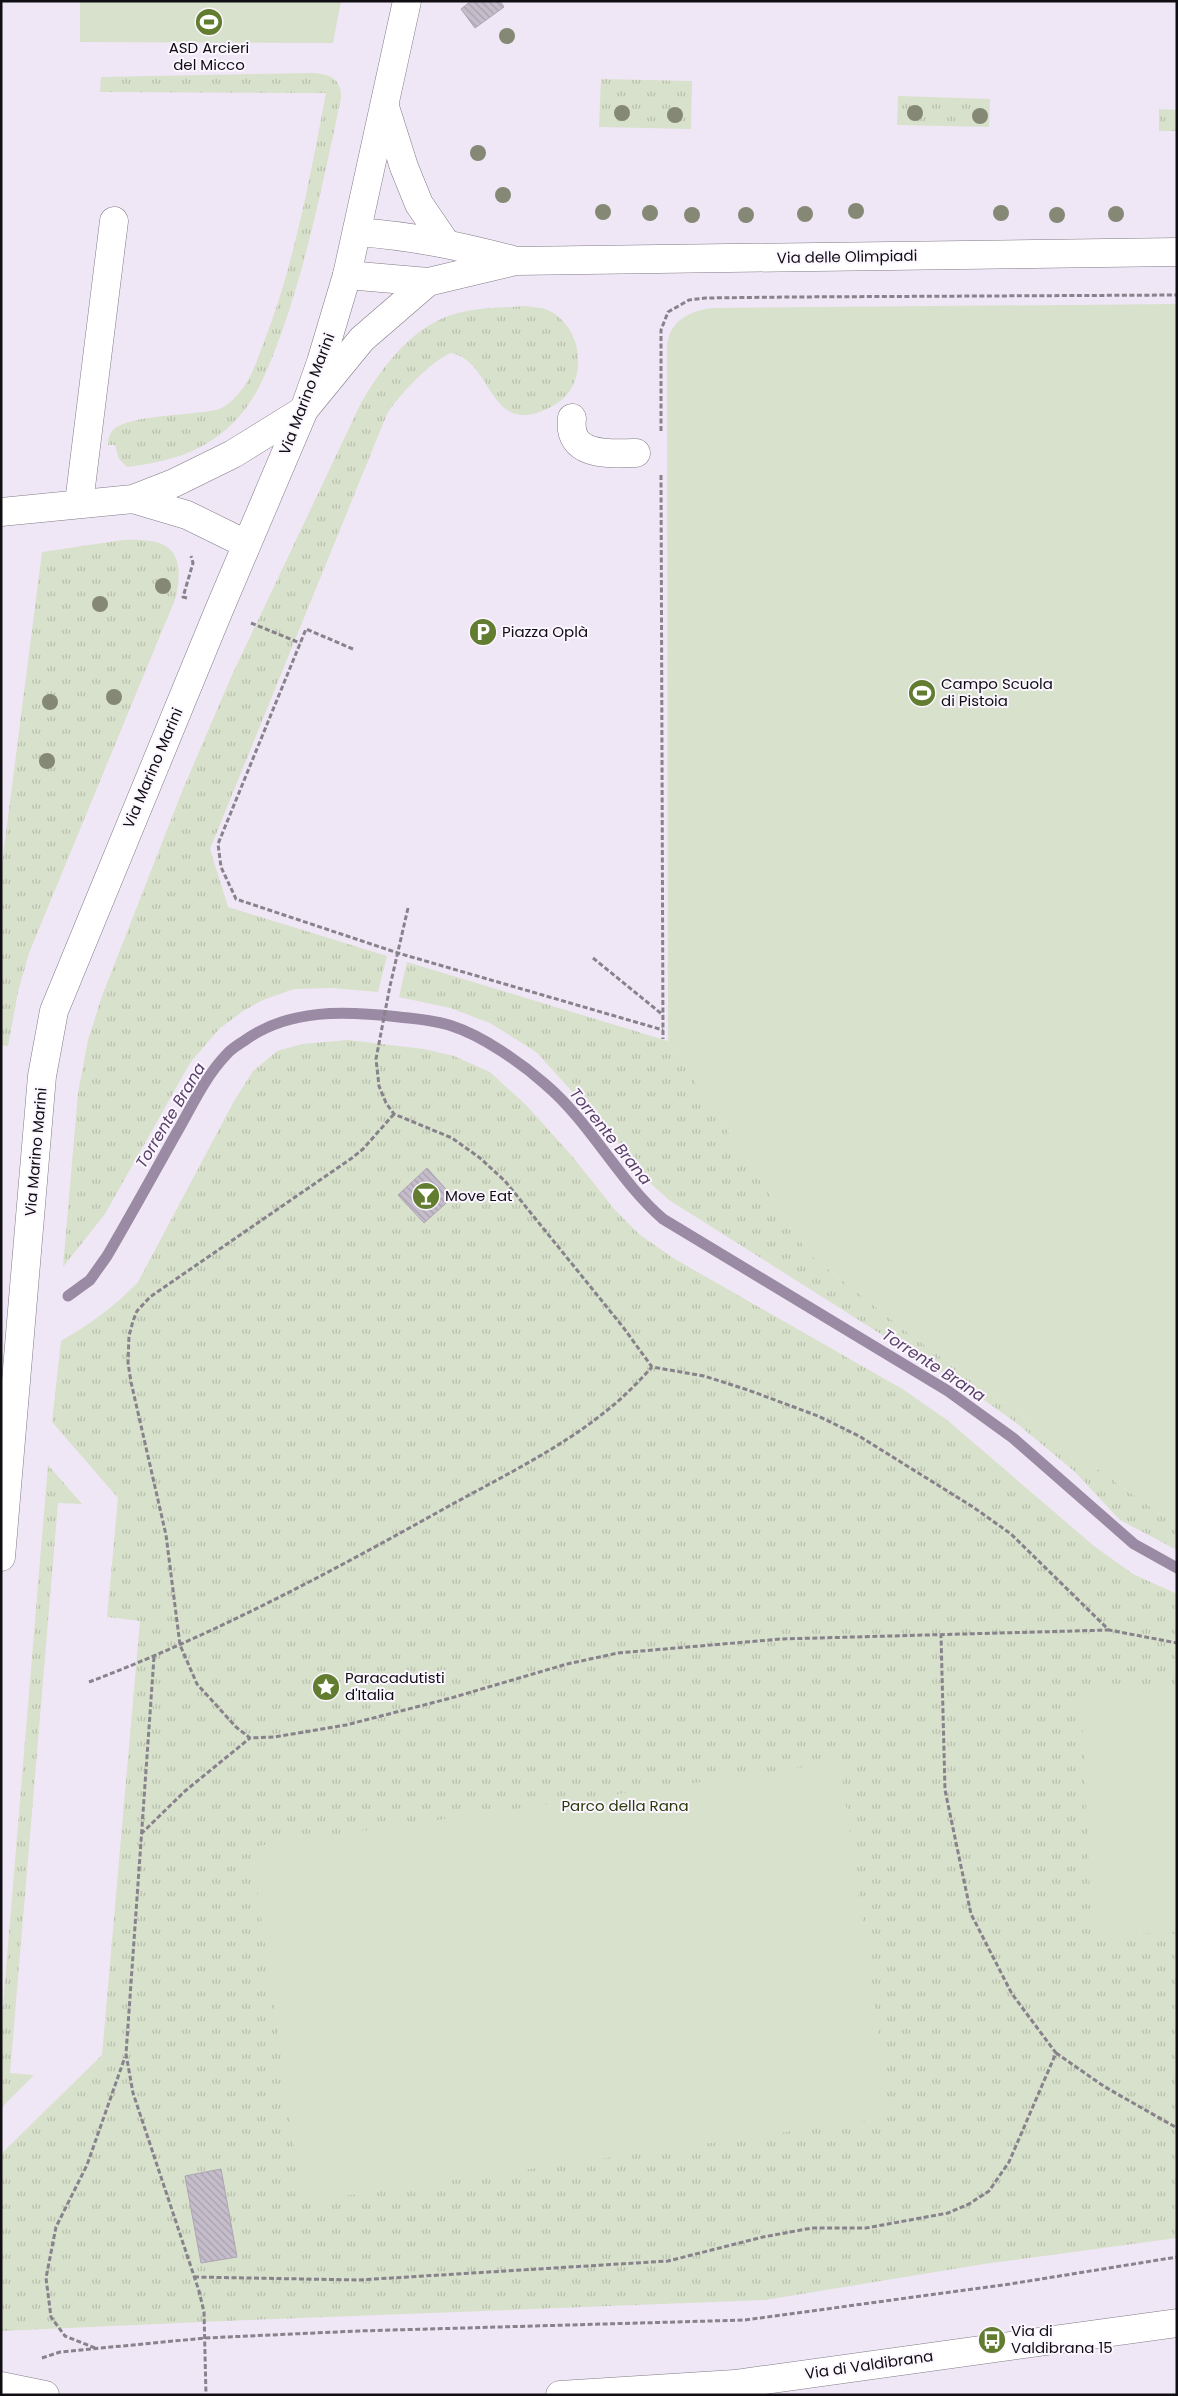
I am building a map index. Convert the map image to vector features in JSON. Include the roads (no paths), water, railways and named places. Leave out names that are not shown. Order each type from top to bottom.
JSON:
[{"type":"street","name":"Via Marino Marini","points":[[1,1557],[42,1076],[54,1011],[246,544],[304,410],[334,322],[347,275],[407,1]]},
{"type":"street","points":[[385,107],[404,167],[419,204],[445,242]]},
{"type":"street","points":[[79,503],[114,221]]},
{"type":"street","points":[[357,232],[445,242],[516,261]]},
{"type":"street","name":"Via delle Olimpiadi","points":[[516,261],[1177,252]]},
{"type":"street","points":[[347,275],[428,282],[516,261]]},
{"type":"street","points":[[1,512],[133,499],[174,483],[226,458],[304,410],[362,339],[428,282]]},
{"type":"street","points":[[572,418],[572,436],[576,442],[591,450],[607,454],[636,453]]},
{"type":"street","points":[[133,499],[187,515],[246,544]]},
{"type":"street","name":"Via di Valdibrana","points":[[560,2395],[623,2393],[735,2384],[1177,2323]]},
{"type":"street","points":[[1,2386],[45,2395]]},
{"type":"waterway","name":"Torrente Brana","points":[[68,1296],[90,1280],[107,1256],[205,1082],[218,1064],[235,1047],[261,1030],[280,1022],[318,1014],[379,1015],[439,1022],[489,1043],[525,1067],[545,1084],[577,1116],[632,1187],[663,1219],[948,1391],[1013,1438],[1134,1544],[1177,1568]]},
{"type":"place","name":"ASD Arcieri del Micco","points":[[209,22]]},
{"type":"place","name":"Piazza Oplà","points":[[483,632]]},
{"type":"place","name":"Campo Scuola di Pistoia","points":[[922,693]]},
{"type":"place","name":"Move Eat","points":[[426,1196]]},
{"type":"place","name":"Paracadutisti d'Italia","points":[[326,1687]]},
{"type":"place","name":"Via di Valdibrana 15","points":[[992,2340]]},
{"type":"park label","name":"Parco della Rana","points":[[625,1806]]}]
